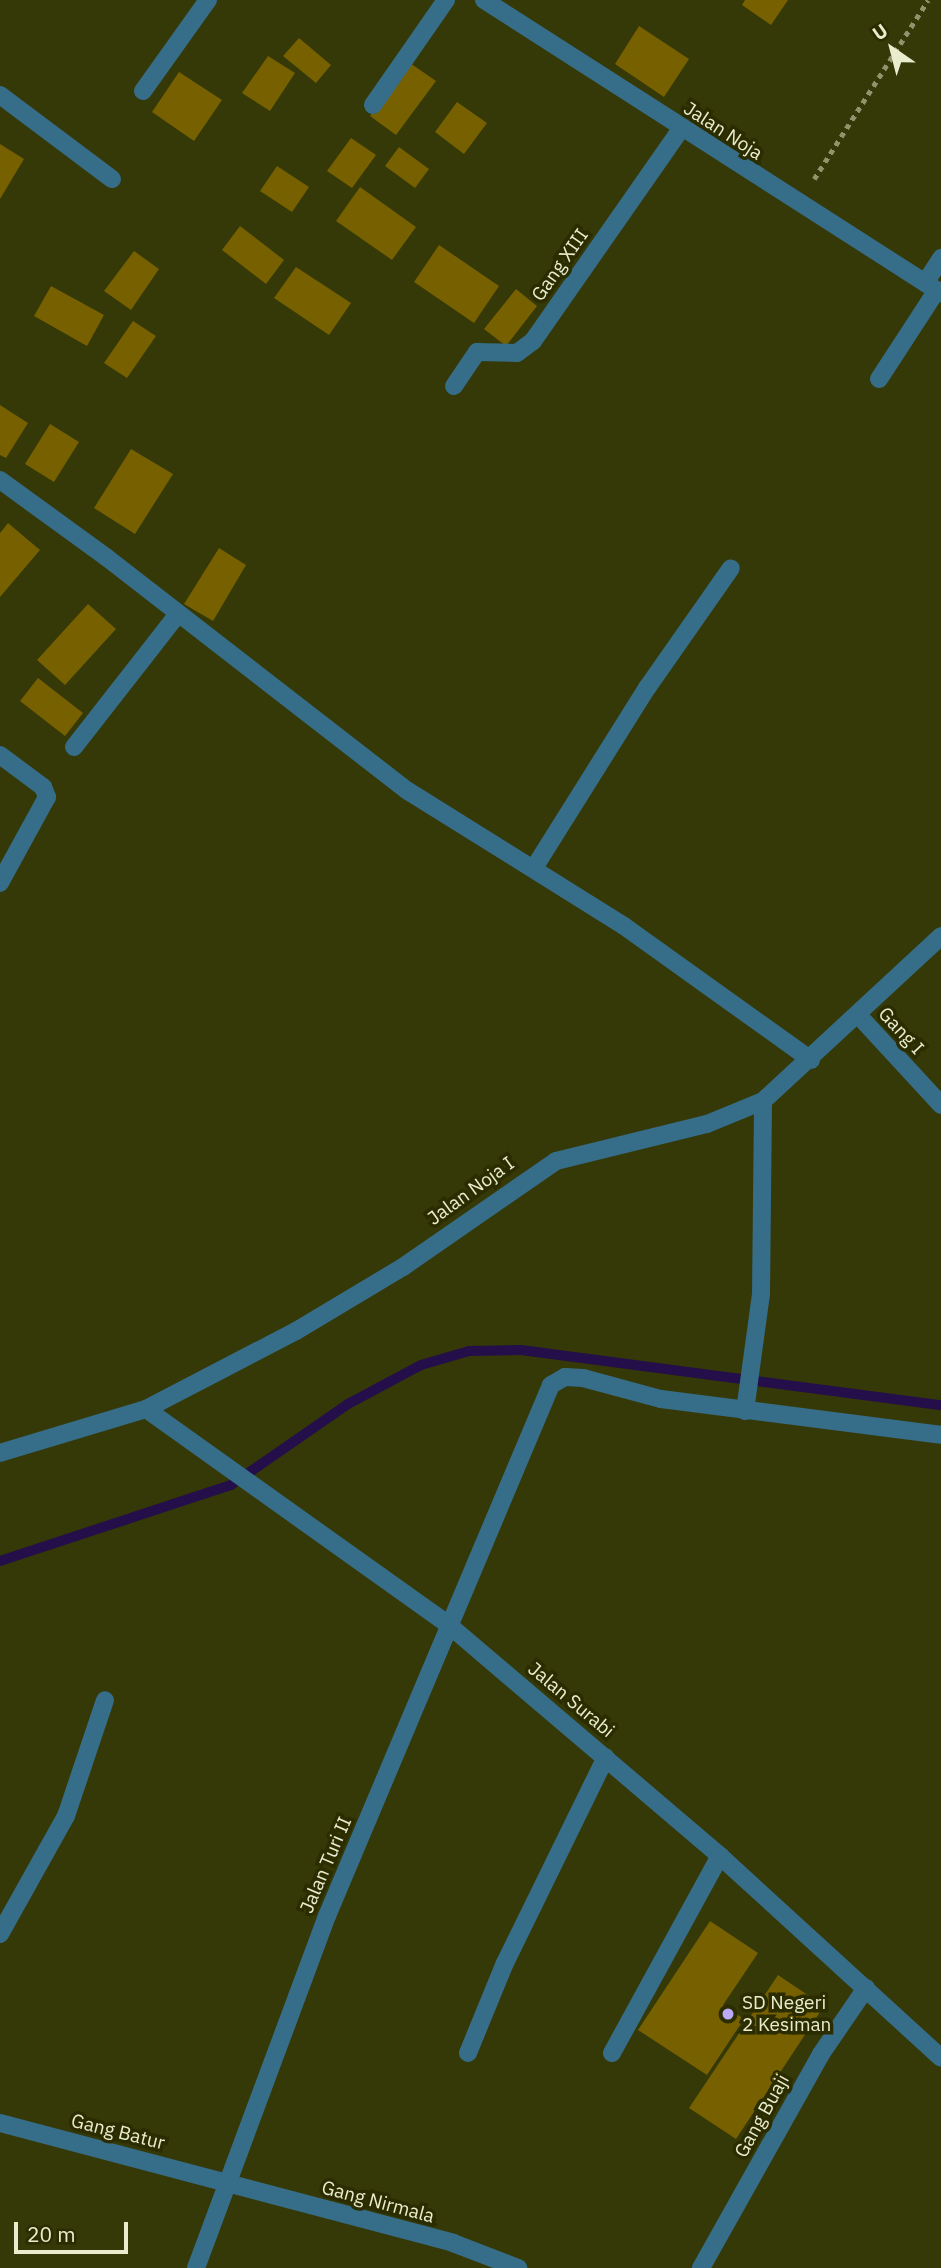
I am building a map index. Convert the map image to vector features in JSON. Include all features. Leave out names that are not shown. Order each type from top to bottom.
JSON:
[{"type":"street","points":[[143,91],[208,0]]},
{"type":"street","points":[[373,105],[446,0]]},
{"type":"street","name":"Jalan Noja","points":[[484,0],[934,289]]},
{"type":"street","points":[[0,95],[112,179]]},
{"type":"street","name":"Gang XIII","points":[[454,386],[477,352],[517,353],[533,341],[681,129]]},
{"type":"street","points":[[879,379],[934,289],[941,258]]},
{"type":"street","points":[[0,480],[408,791],[635,934],[811,1060]]},
{"type":"street","points":[[534,868],[648,688],[731,568]]},
{"type":"street","points":[[74,747],[178,614]]},
{"type":"street","points":[[0,755],[43,787],[47,797],[0,883]]},
{"type":"street","name":"Jalan Noja I","points":[[0,1453],[146,1409],[296,1331],[403,1267],[556,1161],[707,1124],[763,1101],[859,1016],[941,936]]},
{"type":"street","name":"Gang I","points":[[859,1016],[941,1105]]},
{"type":"street","points":[[746,1404],[756,1336],[764,1227],[763,1101]]},
{"type":"street","name":"Jalan Turi II","points":[[196,2268],[225,2181],[327,1916],[511,1485],[548,1388],[565,1377],[941,1435]]},
{"type":"street","name":"Jalan Surabi","points":[[146,1409],[272,1502],[450,1626],[720,1856],[941,2058]]},
{"type":"street","points":[[0,1934],[65,1816],[105,1700]]},
{"type":"street","points":[[468,2053],[505,1963],[606,1758]]},
{"type":"street","points":[[612,2053],[720,1856]]},
{"type":"street","name":"Gang Buaji","points":[[701,2268],[821,2054],[866,1988]]},
{"type":"street","name":"Gang Batur","points":[[0,2123],[225,2181]]},
{"type":"street","name":"Gang Nirmala","points":[[225,2181],[453,2244],[518,2268]]},
{"type":"path","points":[[799,203],[928,0]]},
{"type":"building","points":[[745,0],[788,0],[771,25],[742,5]]},
{"type":"building","points":[[639,26],[689,59],[664,97],[615,64]]},
{"type":"building","points":[[299,38],[331,65],[316,83],[283,56]]},
{"type":"building","points":[[268,56],[295,73],[270,111],[242,93]]},
{"type":"building","points":[[410,63],[436,81],[396,135],[370,116]]},
{"type":"building","points":[[179,72],[222,100],[194,141],[152,112]]},
{"type":"building","points":[[457,102],[487,123],[464,154],[435,132]]},
{"type":"building","points":[[351,138],[376,155],[352,188],[327,171]]},
{"type":"building","points":[[0,144],[24,159],[0,199]]},
{"type":"building","points":[[399,147],[429,169],[415,188],[385,166]]},
{"type":"building","points":[[277,166],[309,187],[292,212],[260,191]]},
{"type":"building","points":[[360,187],[416,227],[392,260],[336,221]]},
{"type":"building","points":[[240,226],[284,260],[266,284],[222,250]]},
{"type":"building","points":[[439,245],[499,286],[474,323],[414,282]]},
{"type":"building","points":[[134,251],[159,269],[131,310],[104,291]]},
{"type":"building","points":[[296,267],[351,303],[329,335],[274,298]]},
{"type":"building","points":[[51,286],[104,315],[87,346],[34,316]]},
{"type":"building","points":[[516,289],[537,306],[506,346],[484,329]]},
{"type":"building","points":[[133,321],[156,336],[127,378],[104,363]]},
{"type":"building","points":[[0,405],[28,423],[6,458],[0,455]]},
{"type":"building","points":[[50,424],[79,442],[54,482],[25,464]]},
{"type":"building","points":[[131,449],[173,474],[135,534],[94,508]]},
{"type":"building","points":[[8,523],[40,550],[0,597],[0,533]]},
{"type":"building","points":[[219,548],[246,565],[213,621],[184,604]]},
{"type":"building","points":[[88,604],[116,629],[65,685],[37,660]]},
{"type":"building","points":[[38,678],[83,713],[65,736],[20,701]]},
{"type":"building","points":[[710,1921],[758,1953],[723,2005],[744,2019],[707,2075],[638,2030]]},
{"type":"building","points":[[778,1975],[824,2006],[736,2139],[689,2108]]},
{"type":"waterway","points":[[0,1561],[231,1485],[348,1404],[421,1365],[469,1351],[521,1350],[941,1405]]},
{"type":"place","name":"SD Negeri 2 Kesiman","points":[[728,2014]]}]
